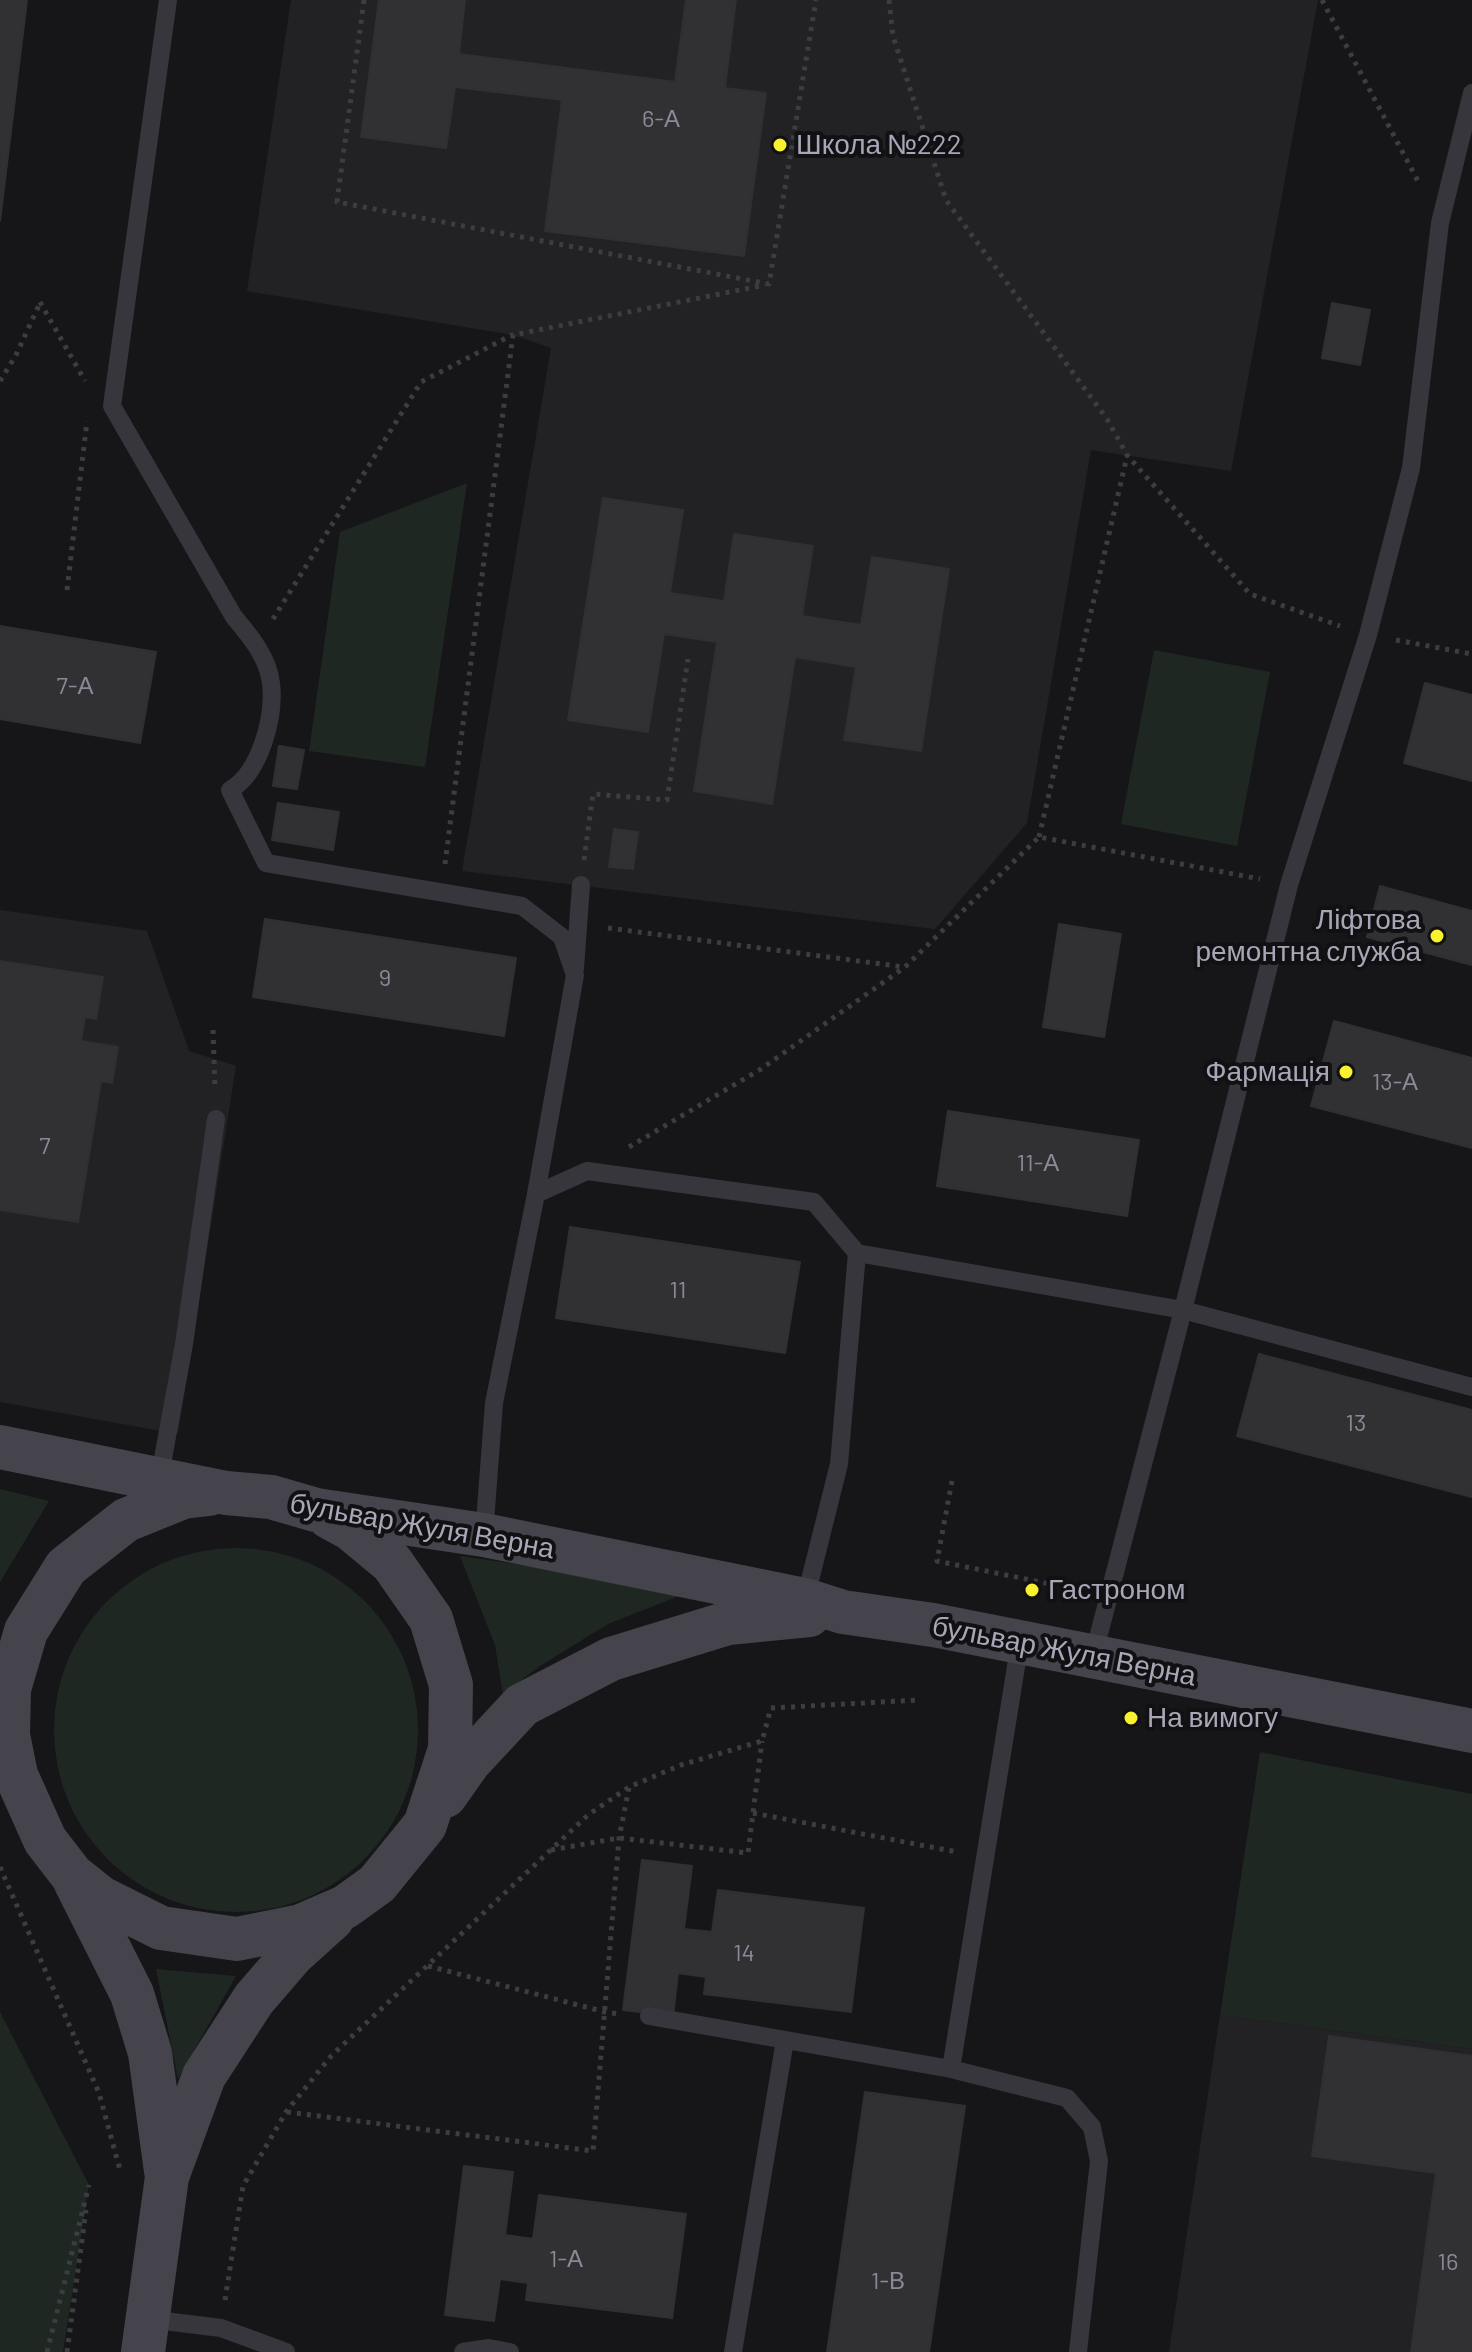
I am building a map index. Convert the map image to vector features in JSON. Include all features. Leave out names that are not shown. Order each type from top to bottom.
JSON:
[{"type":"street","name":"бульвар Жуля Верна","points":[[0,1447],[226,1493],[271,1497],[316,1510],[484,1535],[824,1606],[1472,1731]]},
{"type":"street","points":[[167,2177],[150,2053],[132,1994],[72,1875],[45,1840],[16,1775],[4,1728],[9,1689],[26,1631],[66,1567],[126,1520],[183,1497],[226,1493]]},
{"type":"street","points":[[316,1510],[351,1529],[392,1563],[431,1619],[451,1685],[450,1749],[425,1825]]},
{"type":"street","name":"бульвар Жуля Верна","points":[[345,1907],[377,1884],[425,1825],[469,1762],[522,1705],[611,1659],[728,1623],[824,1606]]},
{"type":"street","points":[[72,1875],[101,1898],[161,1928],[237,1939],[301,1926],[345,1907]]},
{"type":"street","points":[[145,2335],[167,2177],[204,2076],[254,1999],[292,1955],[345,1907]]},
{"type":"lane","points":[[168,0],[112,406],[234,617],[257,645],[271,682],[267,735],[244,782],[230,790],[266,863],[522,906],[562,937],[575,975]]},
{"type":"lane","points":[[1093,1657],[1289,885],[1368,635],[1411,468],[1440,223],[1472,93]]},
{"type":"lane","points":[[484,1535],[494,1403],[536,1194],[575,975],[581,885]]},
{"type":"lane","points":[[159,1480],[184,1344],[216,1119]]},
{"type":"lane","points":[[536,1194],[587,1171],[814,1202],[857,1253],[1183,1310],[1472,1387]]},
{"type":"lane","points":[[824,1606],[857,1253]]},
{"type":"lane","points":[[951,2069],[1020,1642]]},
{"type":"lane","points":[[649,2016],[951,2069],[1067,2098],[1092,2127],[1099,2161],[1078,2352]]},
{"type":"lane","points":[[733,2352],[785,2040]]},
{"type":"lane","points":[[145,2335],[221,2328],[286,2352]]},
{"type":"lane","points":[[463,2352],[489,2348],[510,2352]]},
{"type":"path","points":[[364,0],[337,202],[769,284]]},
{"type":"path","points":[[769,284],[816,0]]},
{"type":"path","points":[[889,0],[893,36],[946,200],[1000,269],[1107,419],[1127,455],[1250,594],[1368,635],[1472,654]]},
{"type":"path","points":[[1322,0],[1440,223]]},
{"type":"path","points":[[257,645],[421,382],[513,335],[769,284]]},
{"type":"path","points":[[0,381],[16,355],[40,302],[91,391]]},
{"type":"path","points":[[441,893],[513,335]]},
{"type":"path","points":[[67,590],[89,406]]},
{"type":"path","points":[[587,1171],[761,1069],[905,967],[1039,837],[1127,455]]},
{"type":"path","points":[[581,885],[593,794],[667,800],[688,659]]},
{"type":"path","points":[[1039,837],[1289,885]]},
{"type":"path","points":[[580,925],[905,967]]},
{"type":"path","points":[[213,1030],[216,1119]]},
{"type":"path","points":[[952,1481],[937,1561],[1108,1596]]},
{"type":"path","points":[[550,1851],[619,1838],[748,1853],[762,1741],[771,1708],[919,1700]]},
{"type":"path","points":[[221,2328],[243,2186],[286,2112],[331,2056],[588,1815],[629,1787],[681,1765],[762,1741]]},
{"type":"path","points":[[286,2112],[593,2151],[619,1838],[629,1787]]},
{"type":"path","points":[[753,1813],[985,1857]]},
{"type":"path","points":[[0,1867],[99,2093],[120,2173]]},
{"type":"path","points":[[427,1966],[605,2012]]},
{"type":"path","points":[[47,2352],[89,2185],[67,2352]]},
{"type":"shaded area","points":[[291,0],[1318,0],[1231,471],[1091,450],[1027,823],[935,929],[462,871],[551,348],[513,335],[247,291]]},
{"type":"shaded area","points":[[467,483],[425,767],[309,751],[340,532]]},
{"type":"shaded area","points":[[1154,650],[1270,672],[1237,846],[1121,824]]},
{"type":"shaded area","points":[[0,910],[147,931],[189,1051],[236,1066],[178,1434],[0,1402]]},
{"type":"shaded area","points":[[0,1489],[49,1501],[0,1582]]},
{"type":"shaded area","points":[[236,1548],[271,1552],[306,1562],[337,1579],[365,1601],[387,1629],[404,1660],[414,1695],[418,1730],[414,1765],[404,1800],[387,1831],[365,1859],[337,1881],[306,1898],[271,1908],[236,1912],[201,1908],[166,1898],[135,1881],[107,1859],[85,1831],[68,1800],[58,1765],[54,1730],[58,1695],[68,1660],[85,1629],[107,1601],[135,1579],[166,1562],[201,1552]]},
{"type":"shaded area","points":[[460,1556],[694,1590],[608,1624],[540,1666],[503,1694],[495,1645]]},
{"type":"shaded area","points":[[1260,1752],[1472,1794],[1472,2049],[1220,2015]]},
{"type":"shaded area","points":[[156,1969],[236,1976],[178,2079]]},
{"type":"shaded area","points":[[0,2012],[89,2185],[63,2352],[0,2352]]},
{"type":"shaded area","points":[[1220,2015],[1472,2049],[1472,2352],[1169,2352]]},
{"type":"building","points":[[0,0],[27,0],[0,221]]},
{"type":"building","points":[[379,0],[465,0],[459,54],[675,82],[686,0],[736,0],[725,88],[766,93],[744,256],[545,231],[562,100],[455,87],[446,148],[361,137]]},
{"type":"building","points":[[1332,303],[1370,310],[1360,365],[1322,358]]},
{"type":"building","points":[[603,498],[683,510],[670,593],[724,601],[734,534],[813,546],[802,616],[861,625],[872,557],[949,569],[921,751],[844,740],[856,667],[795,657],[772,804],[694,791],[717,642],[664,634],[648,732],[568,720]]},
{"type":"building","points":[[0,626],[156,652],[140,743],[0,719]]},
{"type":"building","points":[[1425,683],[1472,695],[1472,781],[1404,763]]},
{"type":"building","points":[[279,746],[304,750],[297,789],[273,786]]},
{"type":"building","points":[[278,803],[339,812],[333,850],[272,840]]},
{"type":"building","points":[[614,829],[638,832],[633,869],[609,867]]},
{"type":"building","points":[[1380,886],[1472,911],[1472,965],[1367,937]]},
{"type":"building","points":[[265,919],[516,958],[504,1036],[253,997]]},
{"type":"building","points":[[1059,924],[1121,934],[1104,1037],[1043,1027]]},
{"type":"building","points":[[0,961],[103,977],[96,1019],[85,1017],[81,1041],[118,1047],[112,1083],[101,1081],[78,1222],[0,1210]]},
{"type":"building","points":[[1334,1021],[1472,1058],[1472,1148],[1311,1106]]},
{"type":"building","points":[[948,1111],[1139,1140],[1127,1216],[937,1186]]},
{"type":"building","points":[[570,1227],[800,1262],[785,1353],[556,1318]]},
{"type":"building","points":[[1259,1354],[1472,1410],[1472,1497],[1237,1436]]},
{"type":"building","points":[[642,1860],[692,1866],[684,1929],[712,1932],[718,1890],[864,1908],[851,2012],[704,1994],[706,1977],[678,1973],[673,2016],[623,2010]]},
{"type":"building","points":[[1329,2036],[1472,2056],[1472,2352],[1411,2352],[1436,2173],[1312,2156]]},
{"type":"building","points":[[865,2092],[965,2106],[929,2352],[827,2352]]},
{"type":"building","points":[[464,2166],[513,2172],[505,2235],[533,2239],[539,2195],[686,2214],[672,2318],[526,2300],[528,2283],[500,2279],[494,2321],[445,2315]]},
{"type":"place","name":"Школа №222","points":[[780,145]]},
{"type":"place","name":"Ліфтова ремонтна служба","points":[[1437,936]]},
{"type":"place","name":"Фармація","points":[[1346,1072]]},
{"type":"place","name":"Гастроном","points":[[1032,1590]]},
{"type":"place","name":"На вимогу","points":[[1131,1718]]}]
